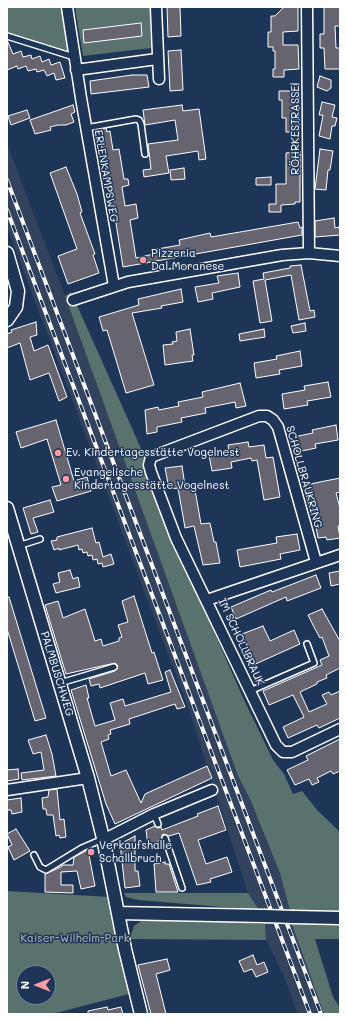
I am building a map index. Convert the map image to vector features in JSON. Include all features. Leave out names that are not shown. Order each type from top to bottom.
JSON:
[{"type":"street","name":"ERLENKAMPSWEG","points":[[67,7],[76,70],[114,286]]},
{"type":"street","points":[[156,7],[159,79]]},
{"type":"street","name":"RÖHRKESTRASSE","points":[[307,7],[309,253]]},
{"type":"street","points":[[76,70],[157,59]]},
{"type":"street","points":[[7,253],[18,284],[18,300],[7,320]]},
{"type":"street","points":[[73,300],[114,286],[282,255],[309,253],[340,256]]},
{"type":"street","name":"SCHOLLBRAUKRING","points":[[207,600],[176,538],[151,472],[149,465],[151,457],[259,416],[267,416],[273,420],[278,427],[316,562]]},
{"type":"street","name":"PALMBUSCHWEG","points":[[7,508],[10,528],[18,546],[88,778],[103,839],[124,945],[141,1014]]},
{"type":"street","name":"IM SCHOLLBRAUK","points":[[340,555],[207,600],[276,745],[283,752],[292,752],[340,729]]},
{"type":"street","points":[[7,790],[88,778]]},
{"type":"street","points":[[103,839],[154,814],[212,790]]},
{"type":"street","points":[[118,913],[340,918]]},
{"type":"lane","points":[[7,36],[74,57]]},
{"type":"lane","points":[[86,128],[136,119],[139,120],[141,124],[145,154]]},
{"type":"lane","points":[[18,546],[40,539]]},
{"type":"lane","points":[[250,691],[314,663],[307,644]]},
{"type":"lane","points":[[60,683],[114,667]]},
{"type":"lane","points":[[154,814],[158,824]]},
{"type":"lane","points":[[165,838],[182,888]]},
{"type":"lane","points":[[34,855],[40,867],[46,870],[82,848],[103,839]]},
{"type":"shaded area","points":[[7,144],[65,296],[238,776],[250,799],[280,873],[290,911],[291,922],[324,1014],[298,1014],[285,979],[266,940],[265,924],[259,910],[248,893],[189,710],[7,227]]},
{"type":"green space","points":[[7,7],[65,7],[71,54],[7,33]]},
{"type":"green space","points":[[75,7],[150,7],[151,48],[83,56]]},
{"type":"green space","points":[[71,292],[144,455],[173,539],[244,700],[273,760],[284,774],[293,794],[302,791],[318,811],[340,832],[340,911],[290,911],[280,873],[250,799],[238,776],[65,296]]},
{"type":"green space","name":"Kaiser-Wilhelm-Park","points":[[7,891],[110,897],[133,993],[52,1014],[7,1014]]},
{"type":"green space","points":[[124,893],[248,893],[259,910],[138,900],[126,897]]},
{"type":"green space","points":[[198,920],[265,924],[266,940],[130,939],[134,926],[141,921]]},
{"type":"green space","points":[[291,922],[340,923],[340,939],[315,939],[333,997],[340,1008],[340,1014],[324,1014]]},
{"type":"building","points":[[167,7],[180,7],[181,36],[168,37]]},
{"type":"building","points":[[284,7],[298,7],[298,31],[283,32],[283,45],[298,45],[299,69],[284,70],[284,77],[273,77],[273,69],[275,69],[275,51],[273,51],[273,47],[268,47],[268,32],[271,32],[271,16],[275,16]]},
{"type":"building","points":[[324,7],[340,7],[340,26],[335,26],[336,48],[340,48],[340,69],[325,69],[324,48],[320,48],[320,34],[324,34]]},
{"type":"building","points":[[141,23],[142,36],[84,43],[83,30]]},
{"type":"building","points":[[7,40],[13,54],[21,51],[23,57],[31,55],[32,59],[40,56],[42,62],[49,59],[51,65],[60,62],[65,78],[56,80],[54,73],[47,76],[44,70],[37,72],[36,69],[28,71],[26,66],[18,69],[17,66],[7,70]]},
{"type":"building","points":[[181,50],[183,90],[170,91],[168,51]]},
{"type":"building","points":[[132,75],[147,75],[149,87],[91,94],[90,81]]},
{"type":"building","points":[[320,76],[331,80],[331,88],[327,91],[317,87]]},
{"type":"building","points":[[291,84],[299,84],[299,135],[292,135],[292,132],[286,132],[286,118],[282,118],[282,100],[279,100],[279,91],[291,91]]},
{"type":"building","points":[[322,102],[335,105],[332,117],[337,118],[335,126],[332,126],[330,139],[319,136],[323,115],[319,115]]},
{"type":"building","points":[[73,105],[75,112],[71,114],[74,122],[66,125],[50,127],[51,130],[35,134],[30,120]]},
{"type":"building","points":[[182,105],[183,111],[199,109],[206,159],[199,160],[198,151],[166,156],[169,173],[144,177],[143,170],[151,169],[148,144],[178,140],[175,120],[145,125],[143,110]]},
{"type":"building","points":[[27,110],[30,118],[11,125],[8,116]]},
{"type":"building","points":[[106,128],[107,132],[110,131],[113,150],[119,149],[124,179],[128,179],[129,185],[122,187],[125,206],[136,204],[138,218],[130,220],[136,258],[158,253],[157,249],[180,245],[179,240],[210,233],[211,237],[298,222],[300,228],[302,227],[302,235],[123,267],[99,133],[99,130]]},
{"type":"building","points":[[320,149],[333,151],[330,170],[328,170],[326,190],[315,189]]},
{"type":"building","points":[[300,152],[300,202],[281,205],[281,212],[269,212],[269,204],[276,204],[276,184],[286,184],[286,153]]},
{"type":"building","points":[[66,167],[77,194],[82,212],[80,213],[95,254],[93,255],[99,273],[68,284],[58,256],[77,249],[50,173]]},
{"type":"building","points":[[184,168],[185,179],[171,180],[170,170]]},
{"type":"building","points":[[271,177],[271,185],[256,185],[256,178]]},
{"type":"building","points":[[334,218],[335,228],[339,227],[340,235],[315,237],[315,221]]},
{"type":"building","points":[[301,265],[310,311],[314,310],[315,317],[299,320],[291,275],[265,280],[272,321],[260,323],[253,281],[264,279],[263,273],[290,268],[290,266]]},
{"type":"building","points":[[238,273],[240,287],[212,293],[213,299],[198,302],[195,287],[219,283],[217,276]]},
{"type":"building","points":[[181,289],[183,302],[161,306],[162,308],[132,313],[154,385],[126,393],[107,330],[103,331],[99,317],[139,305],[138,299]]},
{"type":"building","points":[[36,322],[37,335],[30,337],[34,351],[48,345],[67,397],[59,401],[49,373],[30,380],[20,343],[7,348],[7,334],[12,332],[11,330]]},
{"type":"building","points":[[305,323],[306,331],[293,333],[291,326]]},
{"type":"building","points":[[190,329],[194,355],[192,355],[193,361],[165,365],[163,345],[173,344],[172,342],[177,341],[176,332]]},
{"type":"building","points":[[264,329],[265,337],[240,341],[239,334]]},
{"type":"building","points":[[300,351],[302,366],[279,370],[280,374],[256,378],[254,363],[277,359],[276,356]]},
{"type":"building","points":[[328,382],[331,397],[307,401],[308,405],[284,409],[282,394],[305,390],[304,386]]},
{"type":"building","points":[[240,383],[246,406],[236,408],[235,402],[205,408],[206,413],[181,418],[182,422],[157,427],[157,432],[147,434],[145,410],[158,407],[159,410],[179,406],[178,402],[203,397],[202,392]]},
{"type":"building","points":[[56,420],[74,481],[87,477],[91,491],[57,501],[52,487],[61,485],[47,439],[21,448],[16,432]]},
{"type":"building","points":[[336,425],[338,440],[315,444],[316,448],[297,452],[294,437],[313,433],[312,430]]},
{"type":"building","points":[[248,442],[249,447],[264,445],[266,458],[273,457],[280,497],[264,500],[257,460],[252,461],[251,458],[231,462],[232,468],[212,471],[209,455],[229,452],[228,445]]},
{"type":"building","points":[[182,466],[185,486],[194,484],[201,524],[210,523],[214,542],[216,542],[220,563],[203,565],[194,526],[185,528],[178,488],[169,489],[165,468]]},
{"type":"building","points":[[340,478],[340,492],[336,493],[340,508],[340,526],[338,526],[340,538],[327,540],[326,537],[318,538],[312,504],[308,505],[305,485]]},
{"type":"building","points":[[50,500],[54,512],[33,518],[38,532],[31,534],[23,508]]},
{"type":"building","points":[[92,528],[96,543],[99,542],[103,557],[111,554],[114,564],[103,567],[102,563],[98,564],[97,559],[93,560],[92,555],[88,556],[87,552],[83,553],[82,549],[79,550],[78,545],[54,550],[51,541],[57,540],[57,537]]},
{"type":"building","points":[[297,534],[300,550],[280,554],[281,559],[240,567],[237,550],[277,543],[276,537]]},
{"type":"building","points":[[70,570],[73,579],[78,577],[80,587],[56,593],[53,584],[60,582],[58,573]]},
{"type":"building","points":[[340,571],[340,584],[331,586],[329,573]]},
{"type":"building","points":[[316,575],[321,588],[287,601],[286,597],[236,619],[231,607],[271,590],[272,592]]},
{"type":"building","points":[[134,596],[152,653],[154,652],[163,680],[148,684],[145,673],[100,688],[99,684],[91,686],[89,679],[115,671],[118,666],[115,663],[66,674],[45,605],[58,601],[63,618],[85,609],[95,641],[101,639],[103,646],[119,641],[119,638],[122,637],[118,625],[128,622],[122,601]]},
{"type":"building","points":[[7,597],[9,597],[46,718],[35,721],[7,629]]},
{"type":"building","points":[[322,609],[340,641],[340,668],[326,675],[327,678],[317,682],[317,684],[300,692],[309,712],[327,704],[322,695],[329,692],[331,695],[340,691],[340,718],[319,728],[317,725],[288,738],[283,727],[304,717],[293,695],[269,705],[263,691],[322,665],[320,660],[329,656],[322,637],[320,638],[308,615]]},
{"type":"building","points":[[263,626],[270,641],[294,630],[300,644],[251,666],[245,652],[249,650],[242,634]]},
{"type":"building","points":[[170,670],[185,707],[177,709],[175,704],[129,719],[130,724],[110,730],[111,734],[108,735],[109,739],[101,742],[111,776],[126,770],[141,803],[145,794],[207,766],[212,778],[115,824],[106,804],[71,690],[86,685],[89,698],[87,698],[95,726],[115,720],[110,703],[123,699],[125,706],[171,692],[165,672]]},
{"type":"building","points":[[46,735],[52,754],[56,776],[22,780],[21,773],[44,770],[41,752],[33,754],[28,740]]},
{"type":"building","points":[[340,739],[340,771],[333,774],[331,771],[317,778],[319,782],[312,785],[309,779],[295,785],[287,770],[308,760],[306,756]]},
{"type":"building","points":[[18,769],[19,779],[7,781],[7,770]]},
{"type":"building","points":[[57,789],[60,820],[64,819],[66,837],[60,838],[59,835],[56,836],[53,815],[47,815],[46,809],[43,809],[42,798],[48,797],[49,790]]},
{"type":"building","points":[[21,798],[22,812],[12,814],[11,810],[7,810],[7,800]]},
{"type":"building","points":[[218,806],[226,830],[198,840],[206,864],[227,857],[232,872],[210,879],[211,882],[197,885],[179,833],[169,836],[163,834],[161,840],[148,846],[146,830],[155,826],[158,828],[161,827],[162,830],[198,816],[197,814]]},
{"type":"building","points":[[16,829],[30,851],[14,860],[8,847],[12,845],[7,834]]},
{"type":"building","points":[[135,836],[135,871],[138,871],[140,886],[125,888],[120,844]]},
{"type":"building","points":[[88,850],[95,886],[81,889],[77,871],[61,872],[61,885],[73,885],[73,893],[45,892],[45,874],[61,867],[62,865],[73,865],[74,857]]},
{"type":"building","points":[[165,862],[165,864],[169,864],[178,892],[156,892],[154,864]]},
{"type":"building","points":[[253,955],[257,965],[264,962],[268,972],[256,977],[252,969],[244,972],[239,961]]},
{"type":"building","points":[[167,959],[170,970],[156,974],[166,1014],[151,1014],[138,965]]},
{"type":"building","points":[[107,1007],[108,1010],[121,1007],[123,1014],[88,1014],[88,1011]]},
{"type":"railway","points":[[7,180],[321,1014]]},
{"type":"railway","points":[[7,210],[310,1014]]},
{"type":"place","name":"Pizzeria Dal Moranese","points":[[143,260]]},
{"type":"place","name":"Ev. Kindertagesstätte Vogelnest","points":[[58,453]]},
{"type":"place","name":"Evangelische Kindertagesstätte Vogelnest","points":[[66,479]]},
{"type":"place","name":"Verkaufshalle Schallbruch","points":[[91,852]]}]
